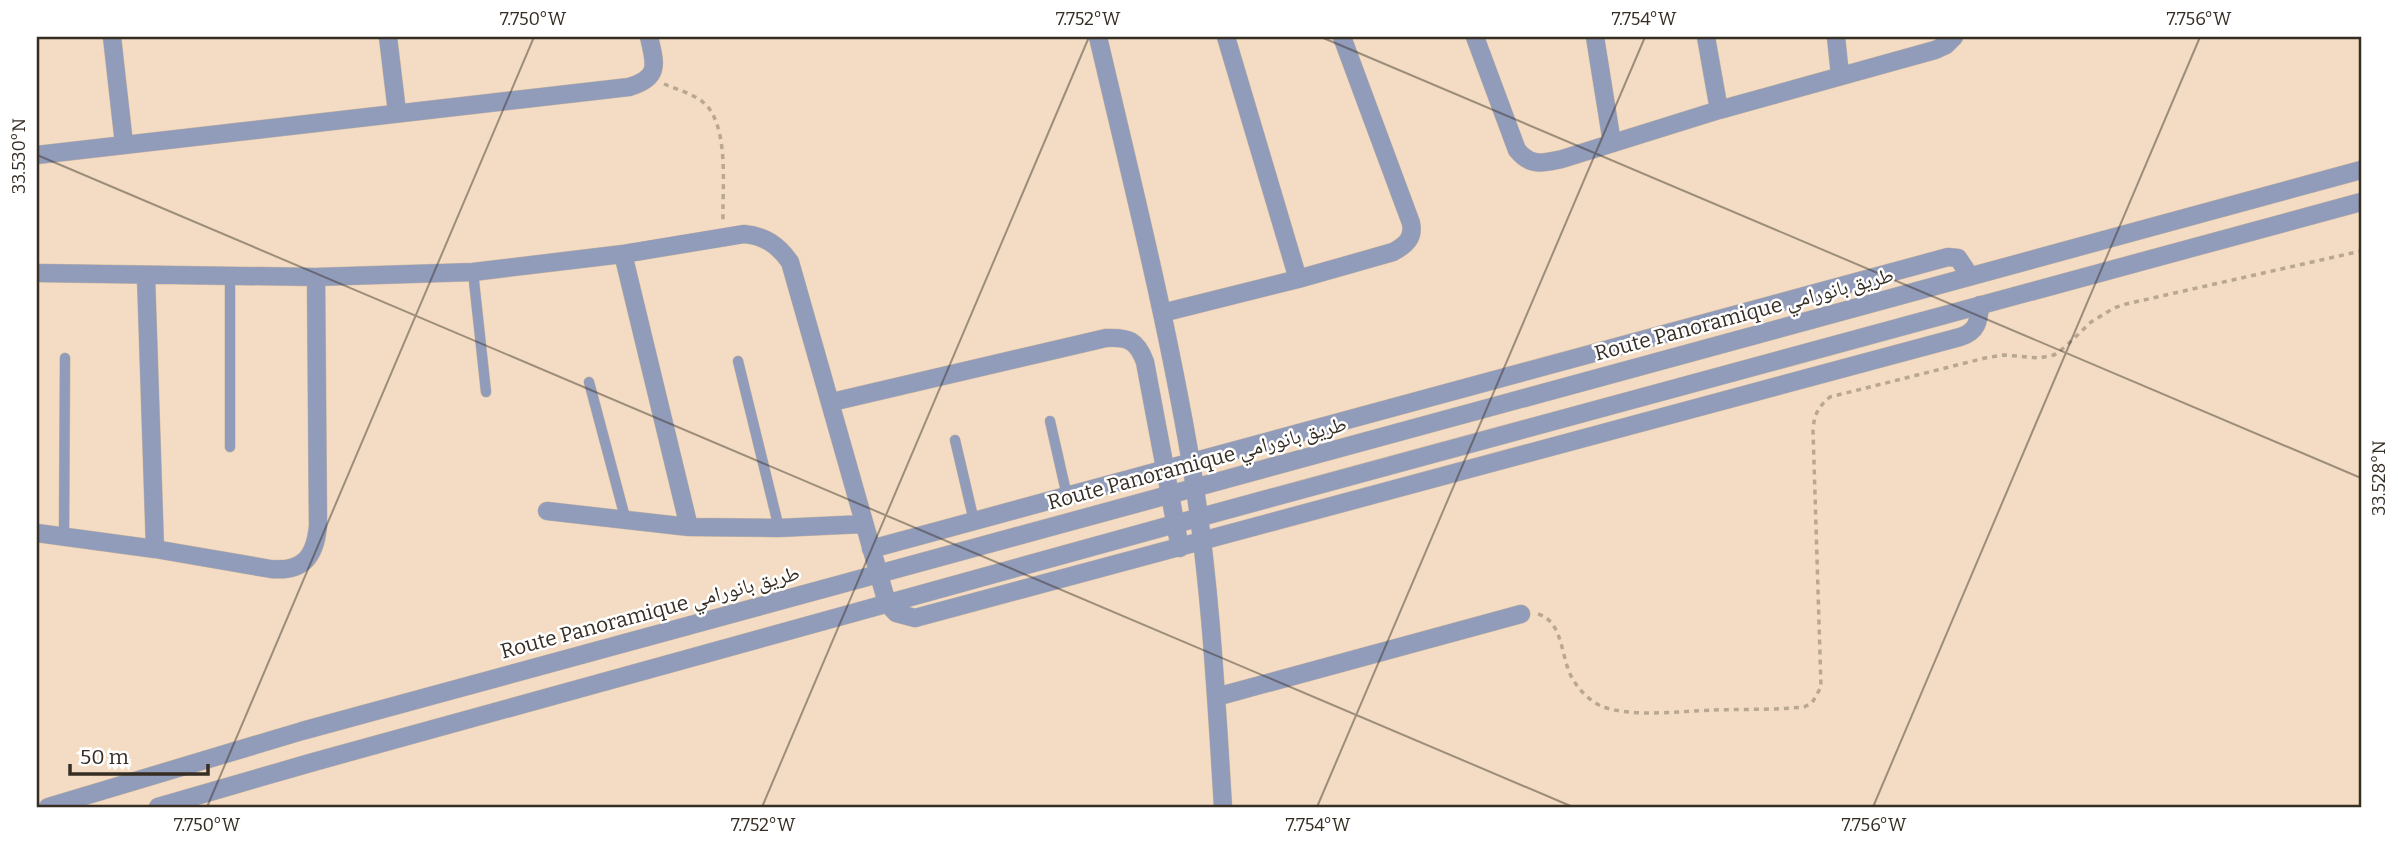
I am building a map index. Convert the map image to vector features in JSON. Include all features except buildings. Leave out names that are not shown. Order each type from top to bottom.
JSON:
[{"type":"street","points":[[113,37],[124,144]]},
{"type":"street","points":[[388,37],[397,112]]},
{"type":"street","points":[[37,155],[629,87],[650,78],[654,69],[655,60],[649,37]]},
{"type":"street","points":[[1098,37],[1162,313],[1191,463],[1202,542],[1223,807]]},
{"type":"street","points":[[1226,37],[1298,279]]},
{"type":"street","points":[[1162,313],[1298,279],[1393,251],[1404,246],[1412,235],[1408,216],[1342,37]]},
{"type":"street","points":[[1475,37],[1517,150],[1528,162],[1539,163],[1562,159],[1719,110],[1935,50],[1946,46],[1954,37]]},
{"type":"street","points":[[1595,37],[1612,143]]},
{"type":"street","points":[[1706,37],[1719,110]]},
{"type":"street","points":[[1836,37],[1840,75]]},
{"type":"street","name":"Route Panoramique طريق بانورامي","points":[[48,807],[302,731],[2361,170]]},
{"type":"street","points":[[158,807],[887,603],[2361,202]]},
{"type":"street","points":[[37,273],[316,277],[473,272],[623,254],[744,234],[757,235],[782,251],[790,262],[887,603],[902,616],[921,618],[1968,335],[1978,324],[1980,305]]},
{"type":"street","points":[[623,254],[689,527]]},
{"type":"street","points":[[871,549],[1948,257],[1958,258],[1970,276]]},
{"type":"street","points":[[2025,260],[2032,291]]},
{"type":"street","points":[[146,276],[155,549]]},
{"type":"street","points":[[37,533],[286,570],[301,565],[311,554],[317,540],[318,526],[316,277]]},
{"type":"street","points":[[831,402],[1106,338],[1130,340],[1140,349],[1144,362],[1180,548]]},
{"type":"street","points":[[547,511],[689,527],[779,528],[864,524]]},
{"type":"street","points":[[1216,697],[1521,614]]},
{"type":"lane","points":[[473,272],[486,392]]},
{"type":"lane","points":[[230,276],[230,447]]},
{"type":"lane","points":[[64,537],[65,358]]},
{"type":"lane","points":[[738,361],[779,528]]},
{"type":"lane","points":[[589,382],[626,521]]},
{"type":"lane","points":[[1050,421],[1067,496]]},
{"type":"lane","points":[[955,440],[974,521]]},
{"type":"path","points":[[650,78],[704,103],[718,125],[722,144],[723,238]]},
{"type":"path","points":[[1521,614],[1533,612],[1544,615],[1553,624],[1565,665],[1573,680],[1585,695],[1601,706],[1636,712],[1804,707],[1818,696],[1821,687],[1813,430],[1814,417],[1820,405],[1829,397],[1985,358],[2004,355],[2047,357],[2060,352],[2091,322],[2126,304],[2361,251]]}]
